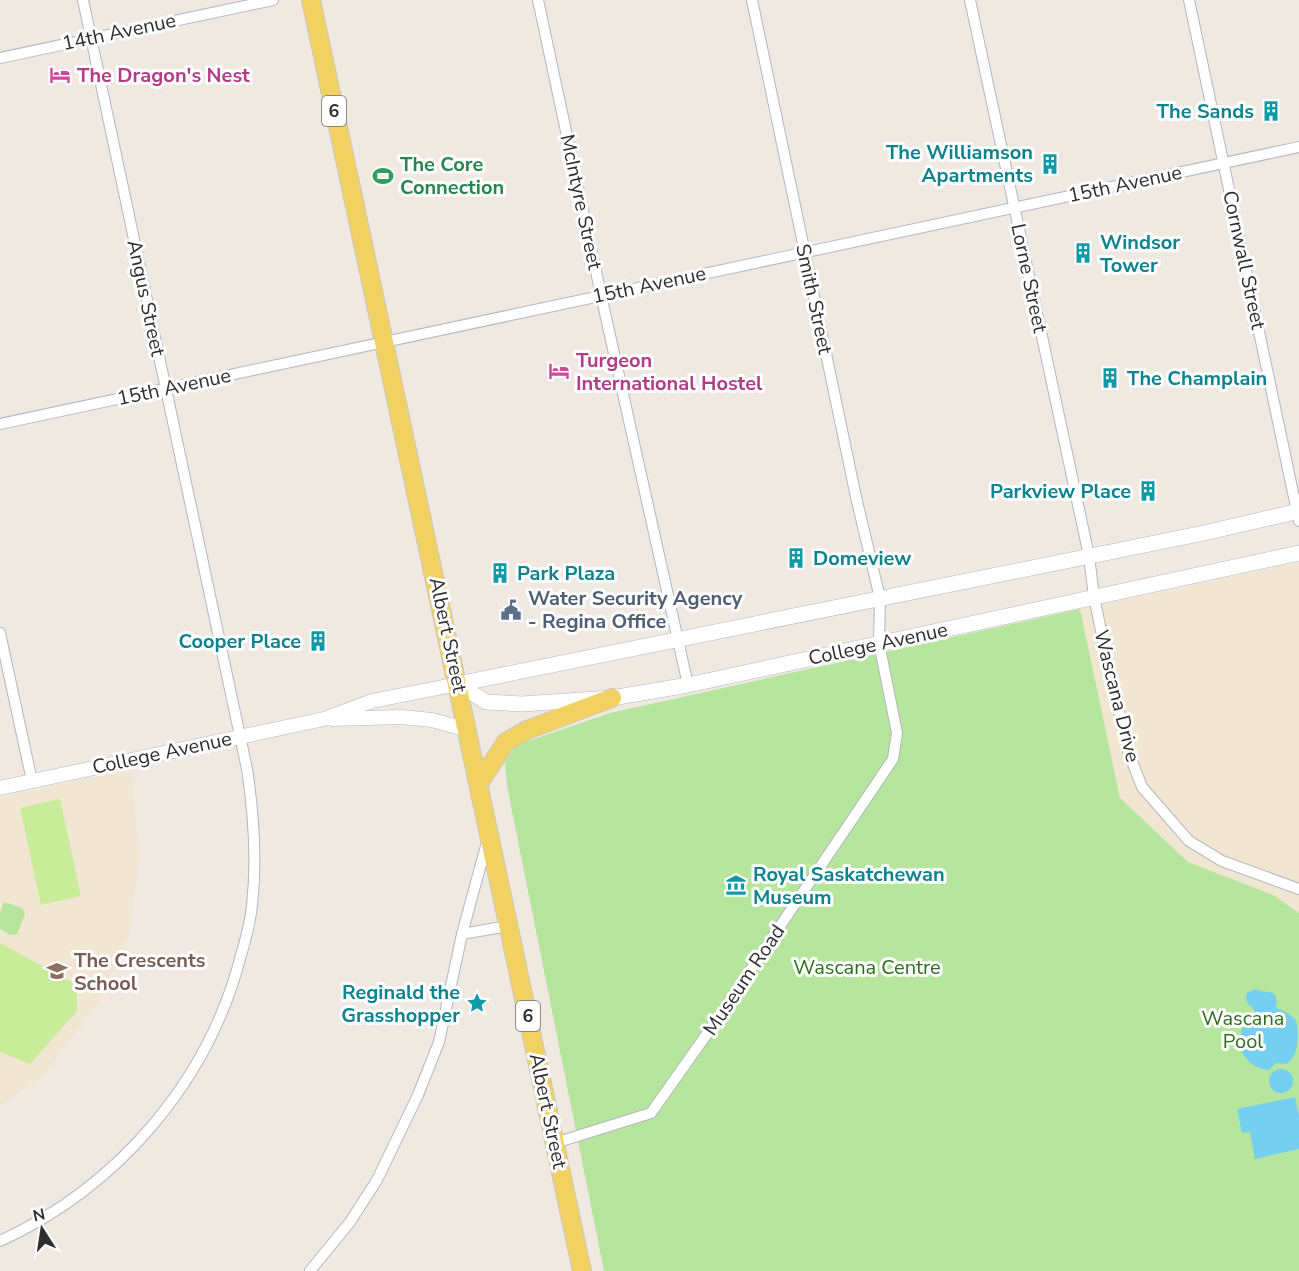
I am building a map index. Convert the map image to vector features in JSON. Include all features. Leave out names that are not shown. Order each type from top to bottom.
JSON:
[{"type":"main road","name":"Albert Street","points":[[311,0],[582,1271]]},
{"type":"main road","name":"College Avenue","points":[[458,684],[1298,514]]},
{"type":"main road","name":"College Avenue","points":[[458,684],[486,702],[522,704],[612,698],[688,685],[1299,553]]},
{"type":"main road","points":[[479,783],[506,742],[528,730],[612,698]]},
{"type":"street","name":"Angus Street","points":[[0,1241],[27,1229],[95,1183],[121,1160],[169,1105],[210,1041],[237,973],[252,908],[255,868],[255,823],[247,769],[83,0]]},
{"type":"street","name":"14th Avenue","points":[[0,58],[273,0]]},
{"type":"street","name":"McIntyre Street","points":[[538,0],[688,685]]},
{"type":"street","name":"Smith Street","points":[[752,0],[856,497],[880,598]]},
{"type":"street","name":"Lorne Street","points":[[970,0],[1089,556]]},
{"type":"street","name":"Cornwall Street","points":[[1189,0],[1298,514]]},
{"type":"street","name":"15th Avenue","points":[[0,424],[1299,147]]},
{"type":"street","name":"Wascana Drive","points":[[1089,556],[1094,597],[1128,751],[1142,787],[1189,841],[1222,861],[1299,889]]},
{"type":"street","name":"Museum Road","points":[[555,1143],[651,1113],[723,1012],[893,759],[897,733],[879,643],[880,598]]},
{"type":"street","points":[[0,633],[32,781]]},
{"type":"street","name":"College Avenue","points":[[0,788],[324,719],[372,701],[458,684]]},
{"type":"street","name":"College Avenue","points":[[324,719],[401,717],[432,720],[468,730]]},
{"type":"street","points":[[310,1271],[350,1222],[377,1180],[418,1095],[439,1042],[462,934],[489,835]]},
{"type":"street","points":[[462,934],[508,926]]},
{"type":"shaded area","points":[[1299,563],[1299,913],[1273,895],[1188,862],[1120,798],[1080,609]]},
{"type":"shaded area","name":"The Crescents School","points":[[131,769],[139,856],[129,936],[97,1006],[42,1076],[0,1106],[0,798]]},
{"type":"green space","name":"Wascana Centre","points":[[1080,609],[1120,798],[1188,862],[1273,895],[1299,913],[1299,1271],[604,1271],[507,786],[505,762],[517,745],[610,713]]},
{"type":"green space","points":[[60,799],[81,896],[41,905],[20,808]]},
{"type":"green space","points":[[4,902],[22,908],[25,914],[17,934],[10,935],[0,929],[0,913]]},
{"type":"green space","points":[[0,943],[77,985],[77,1011],[30,1064],[0,1052]]},
{"type":"water","points":[[1255,989],[1274,994],[1276,1008],[1292,1016],[1297,1026],[1296,1051],[1290,1061],[1286,1064],[1276,1063],[1269,1070],[1250,1062],[1241,1047],[1242,1029],[1255,1012],[1246,997],[1247,993]]},
{"type":"water","points":[[1281,1069],[1290,1072],[1293,1081],[1290,1090],[1281,1093],[1272,1090],[1269,1081],[1272,1072]]},
{"type":"water","points":[[1295,1097],[1299,1116],[1299,1149],[1255,1159],[1250,1132],[1242,1133],[1237,1109]]},
{"type":"place","name":"The Dragon's Nest","points":[[60,75]]},
{"type":"place","name":"The Sands","points":[[1271,111]]},
{"type":"place","name":"The Williamson Apartments","points":[[1050,164]]},
{"type":"place","name":"The Core Connection","points":[[383,176]]},
{"type":"place","name":"Windsor Tower","points":[[1083,253]]},
{"type":"place","name":"Turgeon International Hostel","points":[[559,371]]},
{"type":"place","name":"The Champlain","points":[[1110,378]]},
{"type":"place","name":"Parkview Place","points":[[1148,491]]},
{"type":"place","name":"Domeview","points":[[796,558]]},
{"type":"place","name":"Park Plaza","points":[[500,573]]},
{"type":"place","name":"Water Security Agency - Regina Office","points":[[511,610]]},
{"type":"place","name":"Cooper Place","points":[[318,641]]},
{"type":"place","name":"Royal Saskatchewan Museum","points":[[736,885]]},
{"type":"place","name":"The Crescents School","points":[[57,971]]},
{"type":"place","name":"Reginald the Grasshopper","points":[[477,1003]]},
{"type":"park label","name":"Wascana Pool","points":[[1243,1030]]}]
